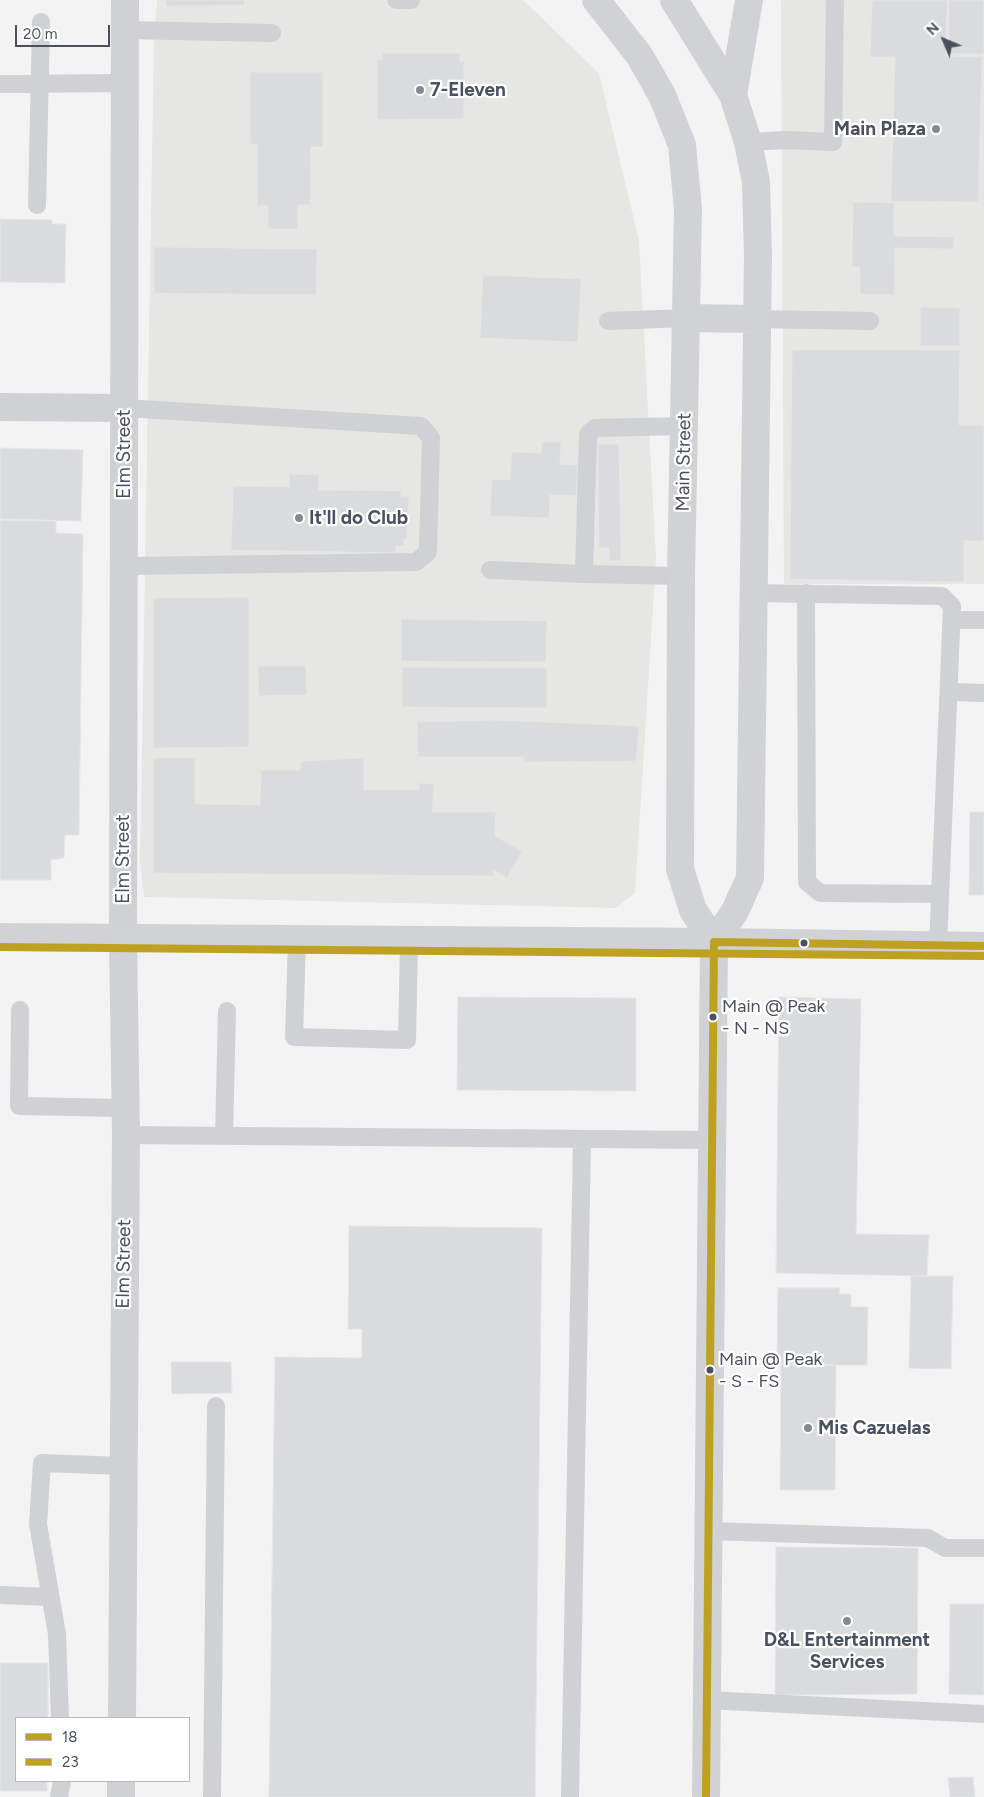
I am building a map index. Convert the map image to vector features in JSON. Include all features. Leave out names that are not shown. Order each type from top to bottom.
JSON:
[{"type":"main road","name":"Main Street","points":[[596,0],[639,55],[662,96],[682,145],[688,209],[681,576],[680,868],[693,910],[714,942]]},
{"type":"main road","points":[[674,0],[733,95],[748,142],[756,182],[757,319],[752,593],[750,878],[735,911],[714,942],[706,1797]]},
{"type":"main road","points":[[733,95],[749,0]]},
{"type":"main road","points":[[686,318],[757,319]]},
{"type":"main road","points":[[0,937],[714,942],[984,946]]},
{"type":"street","name":"Elm Street","points":[[122,1717],[125,1121],[123,938],[125,0]]},
{"type":"street","points":[[0,407],[124,408]]},
{"type":"street","points":[[121,1797],[122,1782]]},
{"type":"lane","points":[[396,0],[411,0]]},
{"type":"lane","points":[[748,142],[787,140],[833,142],[834,0]]},
{"type":"lane","points":[[36,204],[41,22]]},
{"type":"lane","points":[[125,30],[272,33]]},
{"type":"lane","points":[[0,84],[125,82]]},
{"type":"lane","points":[[608,321],[686,318]]},
{"type":"lane","points":[[757,319],[870,321]]},
{"type":"lane","points":[[124,408],[421,426],[432,438],[428,552],[416,562],[125,566]]},
{"type":"lane","points":[[584,574],[588,434],[595,428],[684,426]]},
{"type":"lane","points":[[490,570],[681,576]]},
{"type":"lane","points":[[752,593],[942,596],[952,606],[938,946]]},
{"type":"lane","points":[[806,594],[807,882],[820,893],[940,894]]},
{"type":"lane","points":[[952,620],[984,620]]},
{"type":"lane","points":[[949,692],[984,692]]},
{"type":"lane","points":[[296,939],[294,1037],[407,1040],[409,940]]},
{"type":"lane","points":[[20,1010],[19,1106],[224,1136],[712,1140]]},
{"type":"lane","points":[[224,1136],[227,1011]]},
{"type":"lane","points":[[570,1797],[582,1139]]},
{"type":"lane","points":[[212,1797],[216,1406]]},
{"type":"lane","points":[[60,1717],[57,1634],[38,1524],[42,1463],[122,1466]]},
{"type":"lane","points":[[709,1531],[928,1538],[944,1548],[984,1548]]},
{"type":"lane","points":[[0,1595],[50,1597]]},
{"type":"lane","points":[[707,1700],[984,1714]]},
{"type":"lane","points":[[59,1797],[62,1782]]},
{"type":"shaded area","points":[[157,0],[523,0],[599,73],[639,241],[656,559],[635,893],[616,908],[144,897],[140,862],[154,37]]},
{"type":"shaded area","points":[[781,0],[984,0],[984,584],[784,584]]},
{"type":"building","points":[[166,0],[245,0],[244,5],[166,6]]},
{"type":"building","name":"Main Plaza","points":[[872,0],[947,0],[946,56],[982,57],[978,202],[891,201],[895,57],[870,57]]},
{"type":"building","points":[[949,0],[984,0],[984,54],[949,54]]},
{"type":"building","name":"7-Eleven","points":[[382,53],[460,53],[460,62],[464,61],[464,119],[377,120],[377,60],[382,60]]},
{"type":"building","points":[[250,72],[323,72],[323,147],[311,147],[310,205],[298,205],[298,229],[268,229],[268,206],[257,206],[257,144],[250,145]]},
{"type":"building","points":[[984,117],[984,208],[983,208]]},
{"type":"building","points":[[853,202],[894,203],[894,236],[954,237],[954,249],[895,248],[894,295],[860,294],[860,267],[852,266]]},
{"type":"building","points":[[0,219],[52,220],[52,224],[66,224],[65,283],[0,282]]},
{"type":"building","points":[[154,247],[317,249],[316,295],[154,293]]},
{"type":"building","points":[[483,275],[581,279],[578,342],[480,338]]},
{"type":"building","points":[[920,307],[960,308],[960,346],[920,346]]},
{"type":"building","points":[[792,350],[960,350],[959,425],[984,425],[984,541],[964,541],[964,582],[790,579]]},
{"type":"building","points":[[542,442],[561,442],[560,464],[578,465],[576,496],[550,495],[549,518],[490,516],[492,479],[510,480],[512,452],[541,453]]},
{"type":"building","points":[[598,444],[619,444],[621,561],[609,561],[609,548],[599,548]]},
{"type":"building","points":[[0,448],[83,450],[81,521],[0,519]]},
{"type":"building","points":[[289,474],[319,475],[318,490],[401,491],[401,496],[409,496],[407,539],[404,539],[404,546],[396,546],[395,553],[231,550],[233,486],[289,487]]},
{"type":"building","points":[[0,520],[56,521],[56,533],[83,534],[79,835],[65,835],[64,858],[51,860],[51,880],[0,880]]},
{"type":"building","points":[[249,597],[249,747],[153,748],[153,598]]},
{"type":"building","points":[[401,619],[547,621],[546,662],[401,661]]},
{"type":"building","points":[[258,666],[306,666],[307,695],[259,696]]},
{"type":"building","points":[[402,667],[547,668],[547,708],[402,707]]},
{"type":"building","points":[[494,720],[639,726],[636,761],[524,762],[524,757],[418,757],[417,722]]},
{"type":"building","points":[[153,758],[195,758],[195,804],[260,805],[261,770],[300,770],[301,761],[364,758],[364,790],[419,790],[419,783],[434,784],[432,812],[496,812],[495,836],[522,851],[507,878],[494,870],[493,876],[153,873]]},
{"type":"building","points":[[970,812],[984,812],[984,895],[969,895]]},
{"type":"building","points":[[458,997],[636,998],[636,1091],[457,1090]]},
{"type":"building","points":[[779,997],[861,999],[856,1234],[929,1235],[927,1276],[776,1273]]},
{"type":"building","points":[[349,1226],[542,1228],[535,1797],[269,1797],[275,1357],[362,1358],[362,1329],[348,1329]]},
{"type":"building","points":[[911,1276],[953,1276],[951,1369],[909,1368]]},
{"type":"building","points":[[778,1288],[840,1288],[839,1294],[851,1294],[851,1307],[868,1307],[867,1365],[777,1365]]},
{"type":"building","points":[[171,1362],[231,1362],[232,1393],[172,1394]]},
{"type":"building","name":"Mis Cazuelas","points":[[781,1365],[836,1365],[835,1490],[780,1490]]},
{"type":"building","name":"D&L Entertainment Services","points":[[776,1547],[918,1548],[917,1694],[775,1695]]},
{"type":"building","points":[[950,1604],[984,1604],[984,1695],[949,1694]]},
{"type":"building","points":[[0,1663],[48,1663],[48,1717],[15,1717],[15,1782],[47,1782],[47,1791],[0,1791]]},
{"type":"building","points":[[973,1777],[975,1797],[950,1797],[948,1778]]},
{"type":"transit line","name":"18","points":[[706,1797],[714,942],[984,946]]},
{"type":"transit line","name":"23","points":[[0,947],[984,956]]},
{"type":"place","name":"7-Eleven","points":[[420,90]]},
{"type":"place","name":"Main Plaza","points":[[936,129]]},
{"type":"place","name":"It'll do Club","points":[[299,518]]},
{"type":"place","name":"Main @ Peak - N - NS","points":[[713,1017]]},
{"type":"place","name":"Main @ Peak - S - FS","points":[[710,1370]]},
{"type":"place","name":"Mis Cazuelas","points":[[808,1428]]},
{"type":"place","name":"D&L Entertainment Services","points":[[847,1621]]}]
